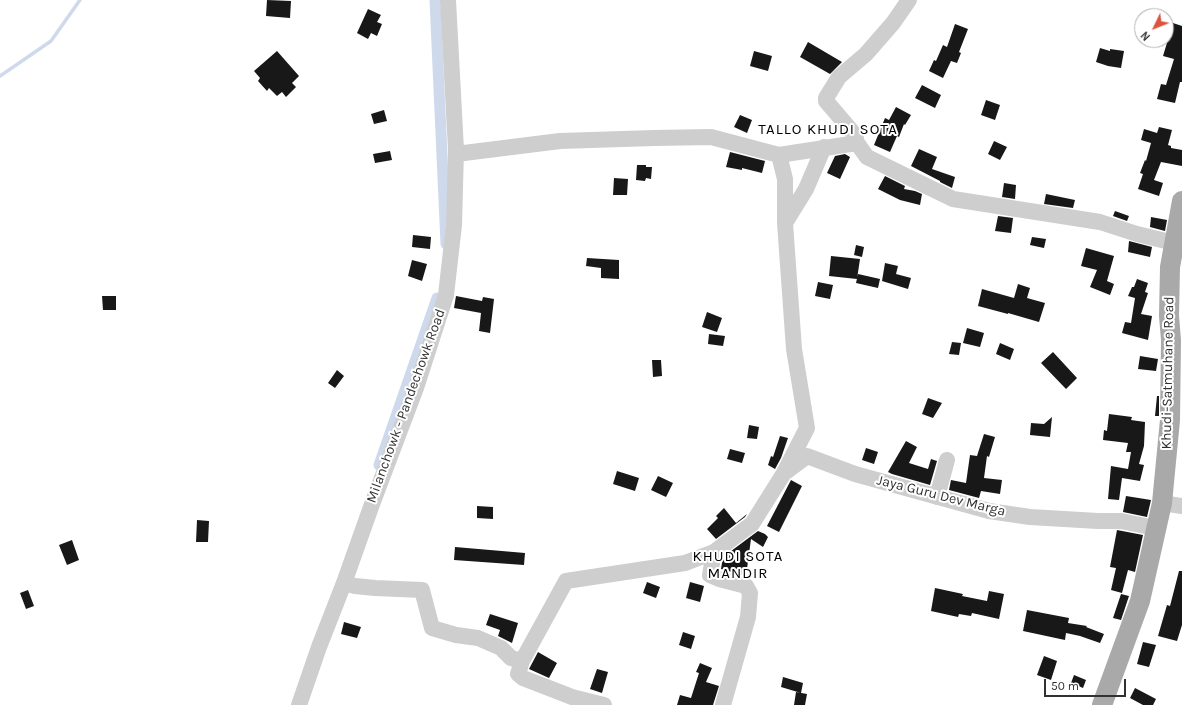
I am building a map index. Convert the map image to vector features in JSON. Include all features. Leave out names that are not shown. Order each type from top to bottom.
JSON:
[{"type":"main road","name":"Khudi-Satmuhane Road","points":[[1102,705],[1140,601],[1155,528],[1162,503],[1170,420],[1170,267],[1182,201]]},
{"type":"street","name":"Milanchowk - Pandechowk Road","points":[[299,705],[319,647],[416,388],[446,295],[454,225],[456,154],[448,0]]},
{"type":"street","points":[[909,0],[893,23],[866,54],[839,77],[826,98],[826,101],[855,135],[857,143],[867,157],[953,199],[1100,222],[1137,234],[1174,243]]},
{"type":"street","points":[[456,154],[560,140],[711,137],[779,155],[857,143]]},
{"type":"street","points":[[785,223],[806,189],[824,147]]},
{"type":"street","points":[[604,705],[572,697],[523,678],[518,674],[517,660],[566,581],[685,564],[714,552],[752,524],[784,474],[807,428],[794,349],[785,223],[785,179],[779,155]]},
{"type":"street","points":[[784,474],[807,456],[802,438]]},
{"type":"street","name":"Jaya Guru Dev Marga","points":[[807,456],[855,474],[989,511],[1030,517],[1121,521],[1155,528]]},
{"type":"street","points":[[937,497],[947,460]]},
{"type":"street","points":[[1162,503],[1182,506]]},
{"type":"street","points":[[710,575],[714,552]]},
{"type":"street","points":[[685,564],[719,579],[746,586],[750,593],[748,617],[723,705]]},
{"type":"street","points":[[344,583],[355,586],[375,588],[422,590],[432,628],[456,635],[478,638],[501,648],[517,660]]},
{"type":"building","points":[[267,0],[291,1],[290,18],[266,16]]},
{"type":"building","points":[[368,9],[381,15],[377,22],[382,24],[377,36],[371,33],[368,39],[357,33]]},
{"type":"building","points":[[1174,23],[1182,26],[1182,82],[1180,82],[1175,103],[1157,99],[1161,84],[1166,85],[1174,59],[1163,56],[1165,48],[1174,48]]},
{"type":"building","points":[[955,24],[968,29],[959,52],[961,53],[957,63],[951,61],[943,78],[929,71],[934,60],[936,61],[943,45],[947,47]]},
{"type":"building","points":[[808,42],[842,62],[830,74],[800,57]]},
{"type":"building","points":[[1100,48],[1110,51],[1110,49],[1124,51],[1121,68],[1096,62]]},
{"type":"building","points":[[277,51],[299,76],[292,83],[296,87],[286,97],[282,92],[277,96],[269,88],[267,91],[258,81],[260,78],[254,71]]},
{"type":"building","points":[[754,51],[772,56],[768,71],[750,66]]},
{"type":"building","points":[[922,85],[941,95],[935,108],[915,98]]},
{"type":"building","points":[[986,100],[1000,105],[995,120],[981,115]]},
{"type":"building","points":[[896,107],[911,115],[905,125],[904,124],[899,137],[897,136],[890,152],[874,145],[885,118],[889,120]]},
{"type":"building","points":[[384,110],[387,121],[374,124],[371,114]]},
{"type":"building","points":[[740,115],[752,120],[747,133],[734,127]]},
{"type":"building","points":[[1159,127],[1172,130],[1168,145],[1171,146],[1171,148],[1182,150],[1182,166],[1161,162],[1154,180],[1163,183],[1159,196],[1138,189],[1143,174],[1140,173],[1145,160],[1146,161],[1151,143],[1141,140],[1144,129],[1157,133]]},
{"type":"building","points":[[994,141],[1007,147],[1000,160],[988,154]]},
{"type":"building","points":[[919,149],[937,157],[932,169],[955,177],[952,188],[911,166]]},
{"type":"building","points":[[390,151],[392,160],[375,163],[373,154]]},
{"type":"building","points":[[730,152],[765,161],[762,173],[742,168],[742,170],[726,167]]},
{"type":"building","points":[[845,154],[850,157],[840,179],[827,173],[835,156]]},
{"type":"building","points":[[637,165],[652,167],[651,179],[646,178],[645,181],[636,180]]},
{"type":"building","points":[[885,176],[905,186],[904,189],[922,194],[920,205],[900,200],[878,189]]},
{"type":"building","points":[[614,178],[628,179],[627,195],[613,195]]},
{"type":"building","points":[[1004,183],[1016,185],[1015,199],[1002,197]]},
{"type":"building","points":[[1046,194],[1075,200],[1073,208],[1044,204]]},
{"type":"building","points":[[1115,211],[1129,216],[1127,221],[1113,216]]},
{"type":"building","points":[[998,216],[1013,218],[1011,233],[995,231]]},
{"type":"building","points":[[1151,217],[1167,220],[1165,231],[1150,227]]},
{"type":"building","points":[[413,235],[431,237],[430,249],[412,247]]},
{"type":"building","points":[[1032,237],[1046,239],[1044,248],[1030,245]]},
{"type":"building","points":[[1129,241],[1152,247],[1150,257],[1128,252]]},
{"type":"building","points":[[856,245],[864,247],[862,257],[854,255]]},
{"type":"building","points":[[1086,248],[1114,256],[1107,281],[1114,284],[1110,295],[1090,287],[1097,270],[1081,266]]},
{"type":"building","points":[[831,256],[860,259],[857,279],[829,276]]},
{"type":"building","points":[[587,258],[619,260],[619,279],[601,278],[601,268],[586,266]]},
{"type":"building","points":[[412,260],[427,264],[422,281],[408,276]]},
{"type":"building","points":[[885,263],[898,266],[896,274],[911,278],[908,289],[882,281]]},
{"type":"building","points":[[858,274],[880,279],[878,288],[856,283]]},
{"type":"building","points":[[1137,279],[1148,283],[1145,292],[1148,293],[1141,314],[1152,316],[1148,340],[1122,333],[1125,322],[1131,323],[1135,298],[1128,296]]},
{"type":"building","points":[[818,282],[833,285],[830,299],[815,296]]},
{"type":"building","points":[[1018,284],[1030,288],[1027,298],[1045,303],[1039,322],[978,306],[982,289],[1014,298]]},
{"type":"building","points":[[102,296],[116,296],[116,310],[103,310]]},
{"type":"building","points":[[456,296],[482,301],[483,297],[494,299],[490,333],[479,331],[481,313],[454,308]]},
{"type":"building","points":[[707,312],[722,318],[717,332],[702,327]]},
{"type":"building","points":[[967,328],[984,333],[980,347],[963,343]]},
{"type":"building","points":[[709,334],[725,336],[723,346],[708,344]]},
{"type":"building","points":[[952,342],[961,343],[959,355],[949,354]]},
{"type":"building","points":[[1000,343],[1014,349],[1010,360],[996,354]]},
{"type":"building","points":[[1053,352],[1077,378],[1066,389],[1041,363]]},
{"type":"building","points":[[1140,356],[1158,359],[1156,371],[1138,369]]},
{"type":"building","points":[[652,360],[661,360],[662,376],[653,377]]},
{"type":"building","points":[[337,370],[344,376],[335,388],[328,383]]},
{"type":"building","points":[[1157,396],[1159,396],[1159,416],[1155,416]]},
{"type":"building","points":[[928,398],[942,403],[933,418],[922,414]]},
{"type":"building","points":[[1109,414],[1132,417],[1131,420],[1145,422],[1144,446],[1139,464],[1144,465],[1140,481],[1122,478],[1119,500],[1108,499],[1111,466],[1128,469],[1131,452],[1126,452],[1128,443],[1103,440],[1104,430],[1107,431]]},
{"type":"building","points":[[1052,417],[1050,437],[1030,435],[1031,423],[1044,424]]},
{"type":"building","points":[[749,425],[759,427],[757,439],[747,438]]},
{"type":"building","points":[[984,434],[995,437],[989,457],[987,456],[984,478],[1002,480],[1000,494],[981,491],[979,498],[949,490],[951,480],[966,483],[970,455],[977,456]]},
{"type":"building","points":[[780,436],[788,438],[781,458],[775,469],[768,465],[771,456],[773,457]]},
{"type":"building","points":[[906,441],[917,447],[909,463],[928,469],[931,459],[937,461],[930,485],[888,472]]},
{"type":"building","points":[[866,448],[878,452],[874,464],[862,460]]},
{"type":"building","points":[[730,449],[745,453],[742,463],[727,459]]},
{"type":"building","points":[[617,471],[639,478],[635,491],[613,484]]},
{"type":"building","points":[[658,476],[673,483],[666,497],[651,490]]},
{"type":"building","points":[[791,480],[802,486],[779,532],[767,526]]},
{"type":"building","points":[[1126,496],[1151,500],[1147,517],[1123,512]]},
{"type":"building","points":[[477,506],[493,507],[493,519],[477,518]]},
{"type":"building","points":[[724,508],[736,523],[747,514],[745,517],[716,539],[707,529],[718,518],[716,516]]},
{"type":"building","points":[[197,520],[209,521],[208,542],[196,542]]},
{"type":"building","points":[[1117,530],[1143,535],[1135,572],[1128,570],[1122,593],[1111,590],[1116,568],[1110,567]]},
{"type":"building","points":[[758,531],[768,537],[763,547],[751,539],[746,576],[721,569],[723,557]]},
{"type":"building","points":[[72,540],[79,560],[67,565],[59,545]]},
{"type":"building","points":[[455,547],[525,553],[524,565],[454,560]]},
{"type":"building","points":[[1179,571],[1182,571],[1182,625],[1177,641],[1158,636],[1167,605],[1170,606]]},
{"type":"building","points":[[647,582],[660,587],[656,598],[643,593]]},
{"type":"building","points":[[690,582],[704,586],[700,602],[686,598]]},
{"type":"building","points":[[935,588],[963,594],[962,596],[987,601],[989,591],[1004,594],[999,619],[972,613],[971,616],[959,614],[958,617],[931,611]]},
{"type":"building","points":[[28,590],[34,606],[26,609],[20,593]]},
{"type":"building","points":[[1121,594],[1129,596],[1121,620],[1113,618]]},
{"type":"building","points":[[1027,610],[1069,618],[1068,623],[1087,626],[1086,627],[1104,634],[1100,643],[1066,633],[1065,640],[1023,631]]},
{"type":"building","points":[[490,614],[518,623],[512,643],[498,636],[500,630],[486,625]]},
{"type":"building","points":[[344,622],[361,627],[357,638],[341,634]]},
{"type":"building","points":[[683,632],[695,636],[691,649],[679,645]]},
{"type":"building","points":[[1143,642],[1156,645],[1149,667],[1137,664]]},
{"type":"building","points":[[538,652],[557,663],[549,678],[529,669]]},
{"type":"building","points":[[1044,656],[1057,661],[1051,680],[1037,675]]},
{"type":"building","points":[[700,663],[712,668],[706,682],[719,686],[713,705],[677,705],[680,695],[691,698],[699,673],[696,672]]},
{"type":"building","points":[[597,669],[608,672],[602,693],[590,689]]},
{"type":"building","points":[[1074,675],[1086,680],[1083,688],[1071,683]]},
{"type":"building","points":[[783,677],[803,683],[801,693],[781,687]]},
{"type":"building","points":[[1135,688],[1156,699],[1153,705],[1143,705],[1130,698]]},
{"type":"building","points":[[796,692],[807,694],[805,705],[794,705]]},
{"type":"waterway","points":[[0,76],[51,41],[80,0]]},
{"type":"waterway","points":[[435,0],[446,244]]},
{"type":"waterway","points":[[379,465],[437,298]]},
{"type":"district","name":"TALLO KHUDI SOTA","points":[[828,130]]},
{"type":"district","name":"KHUDI SOTA MANDIR","points":[[738,566]]}]
